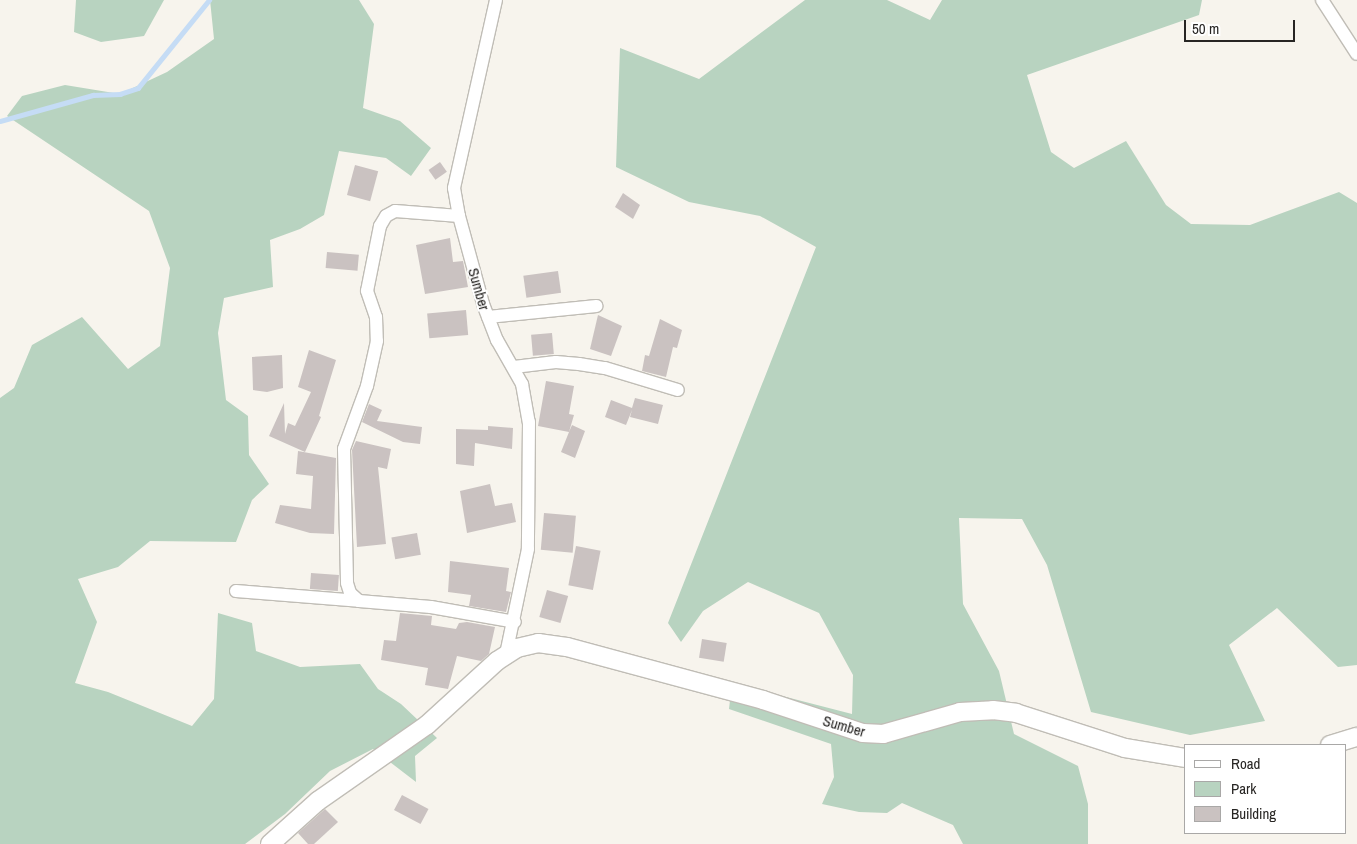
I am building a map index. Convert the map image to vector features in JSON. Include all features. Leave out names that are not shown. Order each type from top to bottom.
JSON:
[{"type":"street","name":"Sumber","points":[[496,0],[456,178],[459,216],[488,317],[514,367],[527,402],[529,422],[529,525],[524,575],[506,654]]},
{"type":"street","points":[[1322,0],[1357,54]]},
{"type":"street","points":[[359,601],[347,583],[344,449],[367,386],[377,341],[376,316],[368,291],[380,226],[386,216],[395,211],[459,216]]},
{"type":"street","points":[[488,317],[596,306]]},
{"type":"street","points":[[514,367],[579,364],[605,368],[678,390]]},
{"type":"street","points":[[236,592],[431,608],[514,622]]},
{"type":"street","name":"Sumber","points":[[506,654],[538,643],[567,647],[763,700],[863,733],[883,734],[948,714],[993,710],[1016,713],[1132,750],[1184,758]]},
{"type":"street","points":[[270,844],[345,781],[426,725],[506,654]]},
{"type":"street","points":[[1334,744],[1357,738]]},
{"type":"green space","points":[[76,0],[164,0],[144,36],[101,42],[74,32]]},
{"type":"green space","points":[[210,0],[359,0],[374,24],[363,108],[400,121],[431,148],[411,176],[386,158],[339,151],[324,215],[300,229],[270,240],[273,287],[224,298],[218,333],[226,400],[248,416],[249,455],[269,484],[252,500],[236,542],[150,541],[118,567],[78,579],[97,622],[75,683],[108,692],[192,726],[214,699],[218,613],[252,623],[256,651],[300,667],[360,664],[378,689],[401,704],[437,738],[415,756],[416,782],[373,749],[330,771],[285,814],[245,844],[0,844],[0,398],[14,388],[32,345],[82,317],[128,369],[160,346],[170,268],[149,211],[7,116],[22,96],[65,85],[120,94],[167,72],[214,39]]},
{"type":"green space","points":[[805,0],[887,0],[930,20],[942,0],[1202,0],[1199,15],[1027,75],[1051,152],[1074,168],[1126,141],[1166,205],[1191,224],[1250,225],[1339,192],[1357,203],[1357,665],[1338,667],[1277,608],[1229,645],[1265,721],[1190,735],[1091,712],[1047,565],[1022,519],[959,518],[963,604],[999,671],[1014,734],[1078,766],[1088,804],[1088,844],[963,844],[953,825],[902,803],[887,813],[859,812],[822,804],[834,777],[831,744],[729,709],[732,683],[852,714],[853,675],[819,613],[748,582],[703,611],[681,642],[668,623],[816,247],[760,216],[689,202],[616,167],[620,48],[699,79]]},
{"type":"building","points":[[440,162],[447,172],[435,180],[429,170]]},
{"type":"building","points":[[355,165],[378,171],[370,201],[347,195]]},
{"type":"building","points":[[623,193],[640,205],[633,219],[615,207]]},
{"type":"building","points":[[450,238],[453,262],[463,261],[468,287],[425,294],[416,245]]},
{"type":"building","points":[[327,252],[359,255],[357,271],[326,268]]},
{"type":"building","points":[[558,271],[561,293],[526,298],[523,276]]},
{"type":"building","points":[[466,310],[468,335],[429,338],[427,313]]},
{"type":"building","points":[[598,315],[622,326],[611,356],[590,349]]},
{"type":"building","points":[[660,319],[682,330],[677,348],[673,347],[666,377],[642,371],[645,355],[649,356]]},
{"type":"building","points":[[552,333],[554,354],[533,356],[531,335]]},
{"type":"building","points":[[309,350],[336,360],[319,416],[321,417],[305,452],[269,436],[284,403],[285,434],[288,423],[295,426],[311,392],[298,387]]},
{"type":"building","points":[[282,355],[283,388],[267,392],[253,390],[252,357]]},
{"type":"building","points":[[546,381],[574,386],[569,414],[574,415],[569,432],[538,426]]},
{"type":"building","points":[[635,398],[663,405],[658,424],[630,417],[632,410],[626,425],[605,417],[611,400],[632,408]]},
{"type":"building","points":[[369,404],[382,410],[377,421],[422,427],[420,444],[403,442],[362,422]]},
{"type":"building","points":[[572,425],[585,431],[575,458],[561,452]]},
{"type":"building","points":[[488,426],[513,428],[512,449],[475,443],[474,466],[456,464],[456,429],[488,430]]},
{"type":"building","points":[[356,441],[391,449],[387,469],[378,467],[386,544],[357,547],[352,450]]},
{"type":"building","points":[[298,451],[336,458],[334,534],[310,533],[275,523],[280,505],[311,509],[313,476],[296,474]]},
{"type":"building","points":[[490,484],[495,506],[512,503],[516,522],[467,533],[460,491]]},
{"type":"building","points":[[544,513],[576,516],[573,553],[541,550]]},
{"type":"building","points":[[417,533],[421,555],[395,559],[391,538]]},
{"type":"building","points":[[576,546],[601,551],[593,590],[568,585]]},
{"type":"building","points":[[450,561],[509,568],[506,591],[511,592],[506,612],[469,606],[471,595],[448,592]]},
{"type":"building","points":[[311,573],[339,575],[338,591],[310,589]]},
{"type":"building","points":[[547,590],[568,596],[560,623],[539,617]]},
{"type":"building","points":[[400,613],[432,616],[431,625],[456,629],[459,623],[467,622],[495,627],[489,654],[481,661],[457,656],[448,689],[425,685],[428,668],[381,660],[384,640],[396,641]]},
{"type":"building","points":[[702,639],[727,643],[724,662],[699,658]]},
{"type":"building","points":[[402,795],[428,809],[421,824],[394,810]]},
{"type":"building","points":[[325,809],[338,822],[314,844],[308,844],[298,833]]},
{"type":"waterway","points":[[0,121],[93,95],[120,94],[138,88],[209,0]]}]
